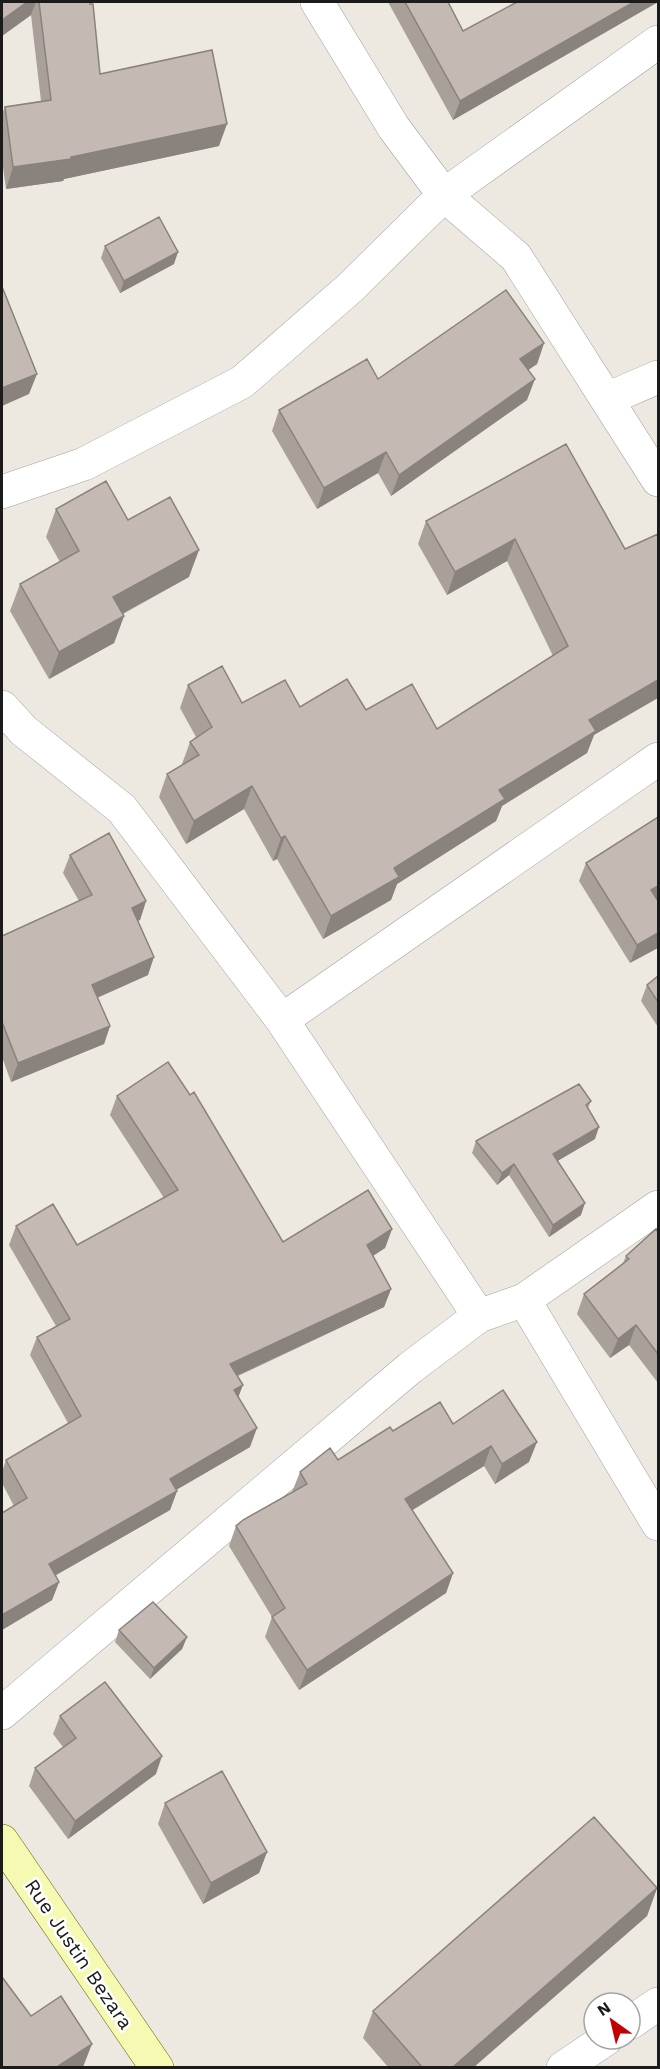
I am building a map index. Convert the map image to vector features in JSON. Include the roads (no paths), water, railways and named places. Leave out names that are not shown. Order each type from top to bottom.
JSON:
[{"type":"street","points":[[317,2],[394,128],[444,195],[516,257],[658,480]]},
{"type":"street","points":[[2,492],[84,464],[242,382],[351,287],[444,195],[658,42]]},
{"type":"street","points":[[607,399],[658,377]]},
{"type":"street","points":[[2,707],[24,731],[122,809],[282,1020],[479,1316]]},
{"type":"street","points":[[282,1020],[658,759]]},
{"type":"street","points":[[2,1713],[410,1368],[479,1316],[524,1300],[658,1207]]},
{"type":"street","points":[[524,1300],[658,1524]]},
{"type":"street","name":"Rue Justin Bezara","points":[[2,1841],[157,2067]]},
{"type":"street","points":[[642,2015],[658,2004]]},
{"type":"street","points":[[563,2067],[588,2051]]}]
